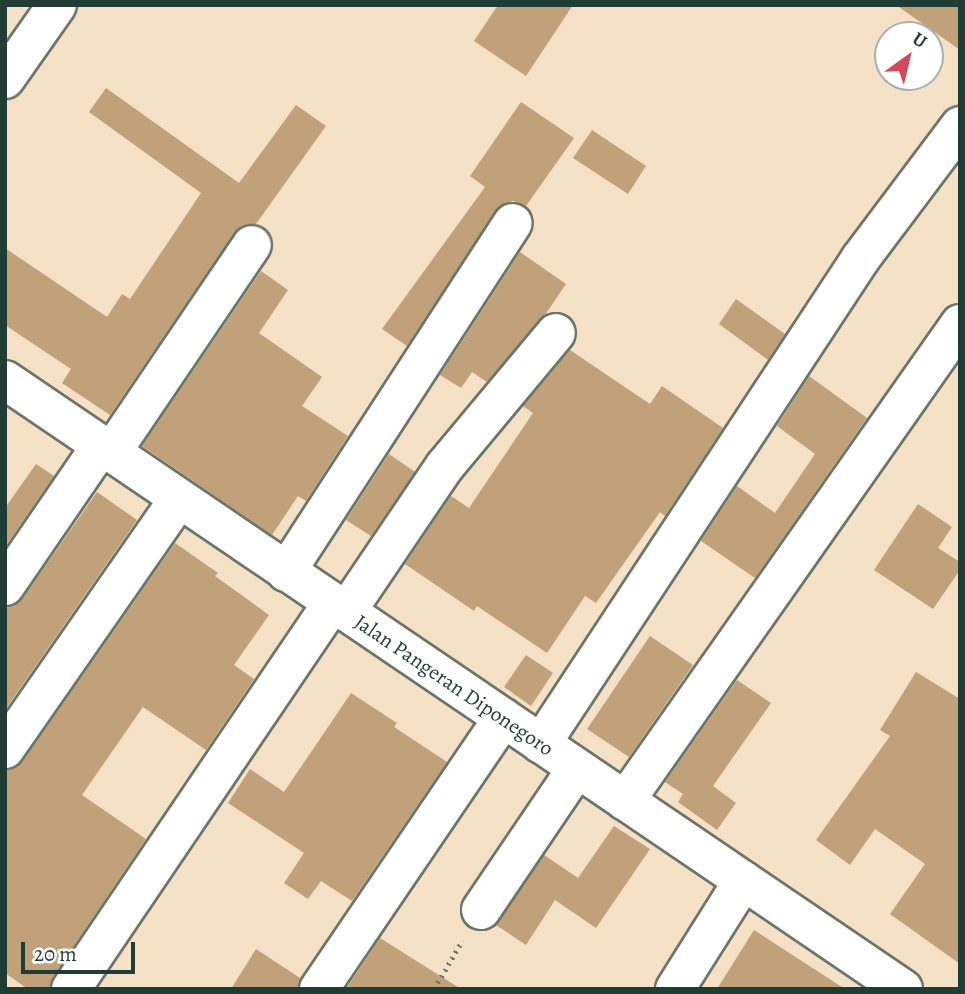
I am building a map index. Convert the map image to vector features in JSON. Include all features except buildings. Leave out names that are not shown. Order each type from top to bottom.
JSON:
[{"type":"street","points":[[5,79],[57,5]]},
{"type":"street","points":[[541,744],[853,270],[960,126]]},
{"type":"street","points":[[286,572],[513,223]]},
{"type":"street","points":[[5,586],[252,245]]},
{"type":"street","points":[[625,801],[960,324]]},
{"type":"street","points":[[71,989],[339,608],[445,466],[556,332]]},
{"type":"street","name":"Jalan Pangeran Diponegoro","points":[[5,380],[903,989]]},
{"type":"street","points":[[5,749],[179,499]]},
{"type":"street","points":[[319,989],[503,718]]},
{"type":"street","points":[[481,910],[577,768]]},
{"type":"street","points":[[675,989],[743,881]]},
{"type":"path","points":[[434,989],[481,910]]}]
